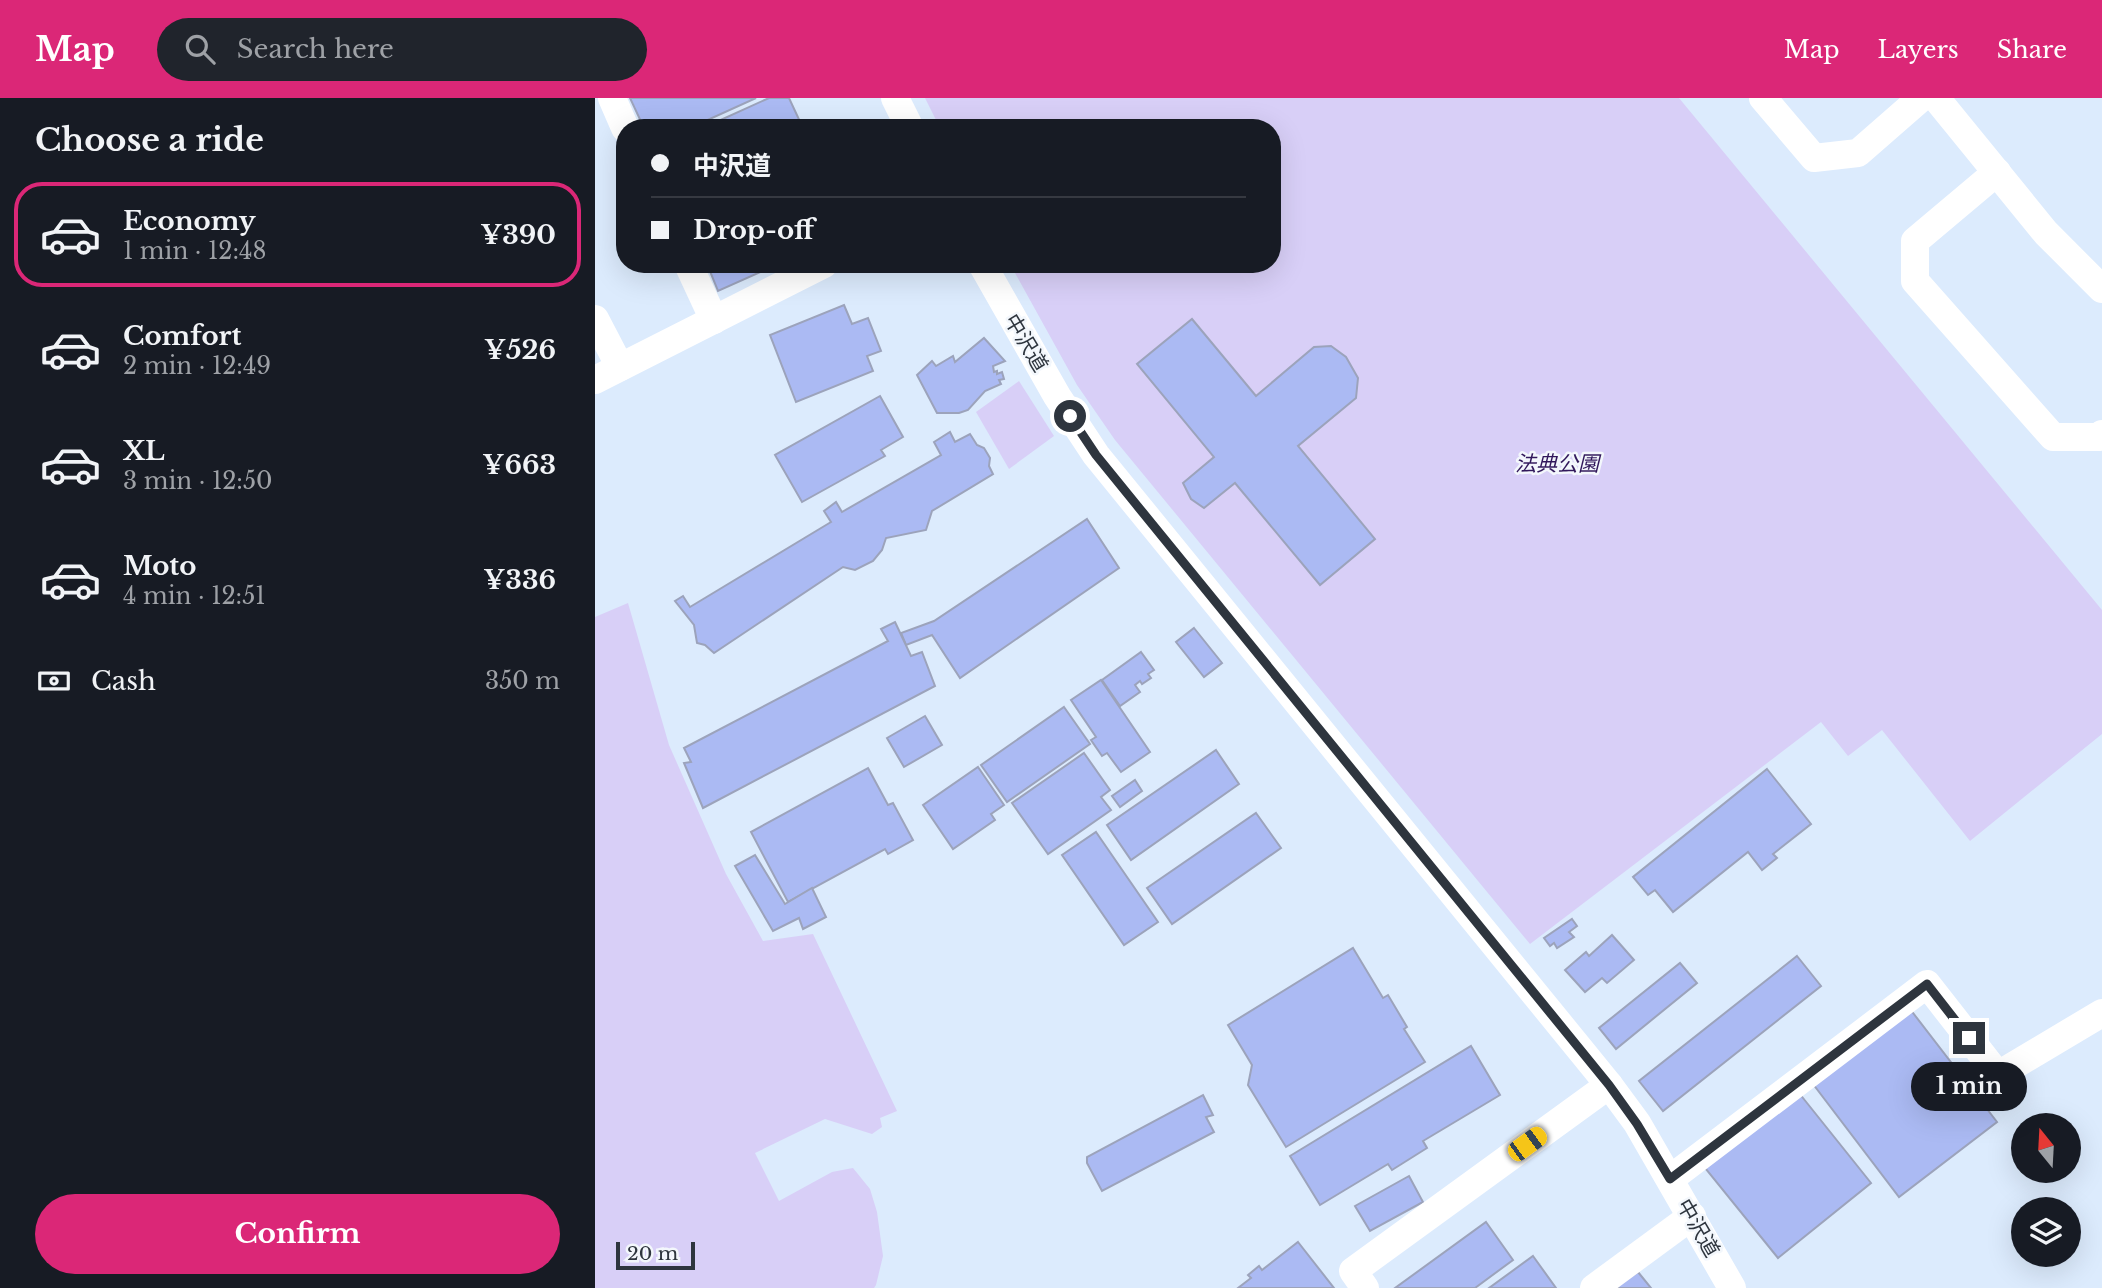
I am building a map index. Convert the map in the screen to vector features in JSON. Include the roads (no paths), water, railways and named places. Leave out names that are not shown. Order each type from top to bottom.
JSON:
[{"type":"street","points":[[612,98],[621,119]]},
{"type":"street","points":[[895,98],[906,119]]},
{"type":"street","points":[[1763,98],[1814,158],[1858,153],[1921,98]]},
{"type":"street","points":[[1936,98],[2046,233],[2102,289]]},
{"type":"street","points":[[1997,172],[1916,241],[1915,281],[2053,437],[2099,437],[2102,434]]},
{"type":"street","points":[[692,273],[714,320]]},
{"type":"street","points":[[595,380],[806,273]]},
{"type":"street","name":"中沢道","points":[[987,273],[1050,384],[1096,455],[1609,1085],[1637,1124],[1733,1288]]},
{"type":"street","points":[[595,319],[620,367]]},
{"type":"street","points":[[1670,1179],[1927,984],[1998,1074],[2102,1013]]},
{"type":"street","points":[[1359,1279],[1609,1085]]},
{"type":"street","points":[[1594,1288],[1692,1216]]},
{"type":"park label","name":"法典公園","points":[[1557,464]]}]
